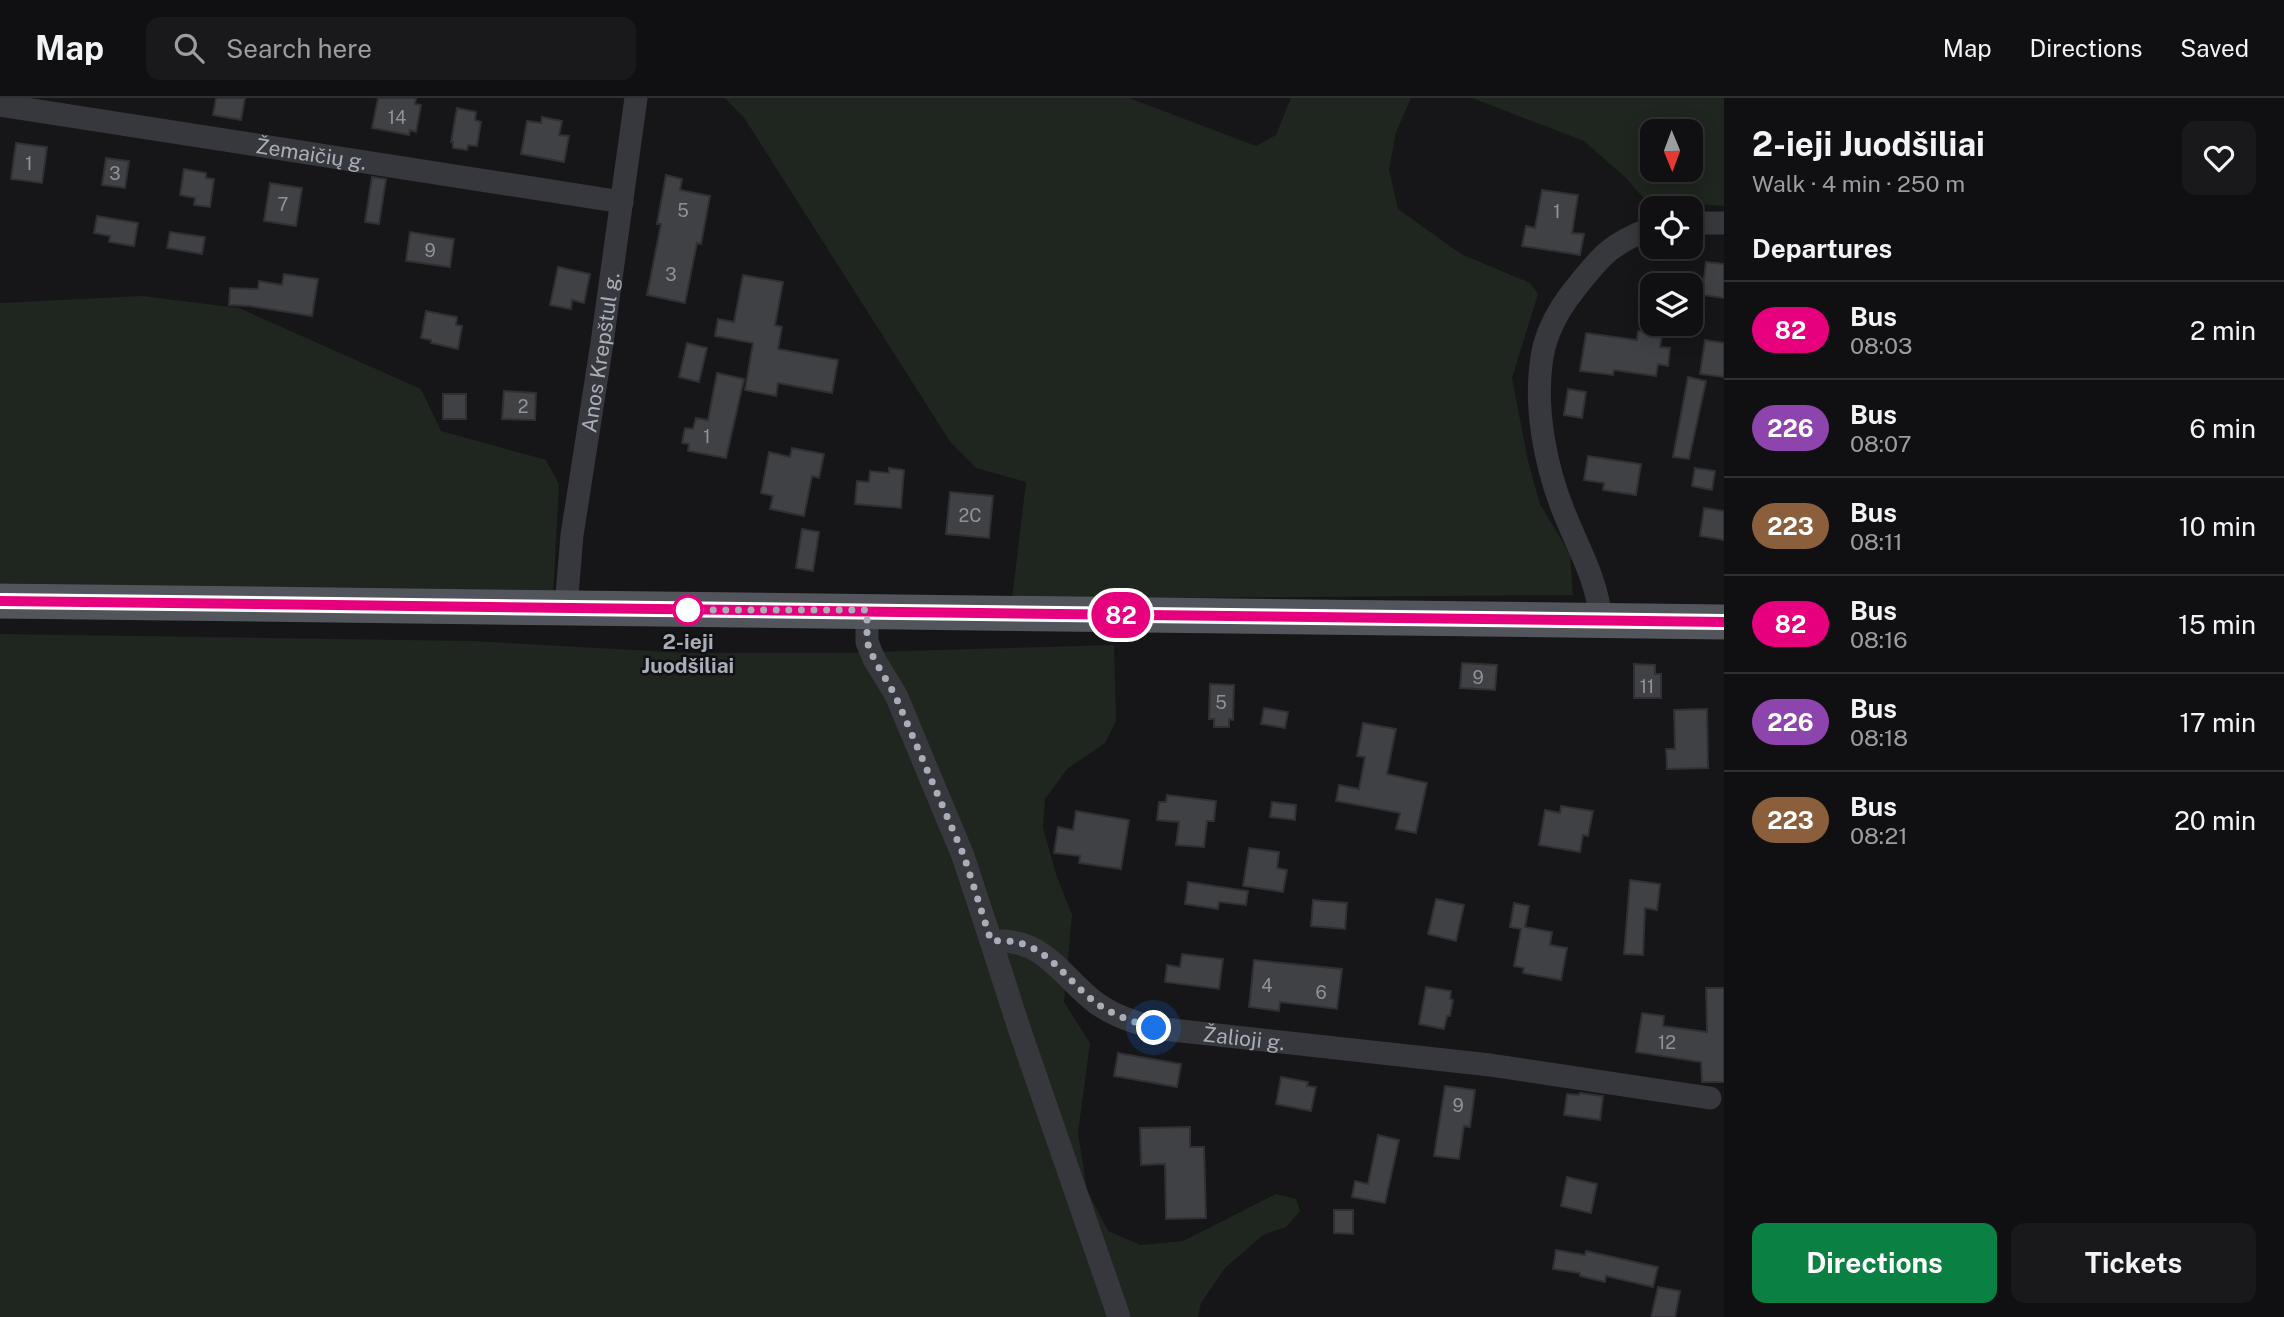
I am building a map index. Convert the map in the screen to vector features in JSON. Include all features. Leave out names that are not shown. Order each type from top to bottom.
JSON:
[{"type":"main road","points":[[0,601],[1724,622]]},
{"type":"street","name":"Anos Krepštul g.","points":[[566,607],[572,535],[636,98]]},
{"type":"street","name":"Žemaičių g.","points":[[0,105],[622,202]]},
{"type":"street","points":[[1703,223],[1724,223]]},
{"type":"street","points":[[1601,620],[1595,583],[1562,507],[1546,451],[1539,388],[1542,354],[1560,307],[1602,256],[1624,238],[1640,232]]},
{"type":"street","points":[[867,610],[867,642],[895,695],[964,856],[1019,1028],[1119,1317]]},
{"type":"street","name":"Žalioji g.","points":[[991,941],[1023,943],[1046,955],[1091,999],[1123,1019],[1154,1028],[1490,1065],[1710,1098]]},
{"type":"shaded area","points":[[725,98],[1129,98],[1256,146],[1276,135],[1291,98],[1411,98],[1396,132],[1389,170],[1398,209],[1461,254],[1530,283],[1538,294],[1512,378],[1528,461],[1540,504],[1570,554],[1573,595],[1012,599],[1026,482],[976,468],[951,443],[745,119]]},
{"type":"shaded area","points":[[1472,98],[1724,98],[1724,206],[1703,204],[1703,196],[1642,196],[1626,178],[1584,141]]},
{"type":"shaded area","points":[[142,296],[239,308],[421,389],[441,431],[546,460],[559,484],[553,596],[0,583],[0,303]]},
{"type":"shaded area","points":[[0,634],[473,641],[687,653],[837,653],[1114,645],[1116,721],[1105,743],[1067,769],[1045,799],[1043,828],[1057,877],[1072,915],[1064,1002],[1090,1043],[1078,1133],[1087,1190],[1108,1231],[1141,1245],[1183,1241],[1276,1194],[1296,1199],[1300,1211],[1286,1227],[1263,1235],[1225,1268],[1201,1303],[1198,1317],[0,1317]]},
{"type":"building","points":[[216,98],[245,98],[241,120],[213,115]]},
{"type":"building","points":[[378,98],[416,98],[415,104],[421,105],[416,132],[410,130],[409,135],[372,128]]},
{"type":"building","points":[[457,108],[476,112],[475,120],[481,122],[477,146],[468,145],[467,150],[453,148],[451,142]]},
{"type":"building","points":[[542,117],[562,121],[559,135],[569,136],[564,162],[521,154],[527,121],[541,123]]},
{"type":"building","points":[[16,143],[47,147],[42,183],[11,179]]},
{"type":"building","points":[[106,158],[129,161],[125,188],[102,185]]},
{"type":"building","points":[[184,169],[206,173],[206,178],[214,179],[210,207],[194,205],[195,198],[180,195]]},
{"type":"building","points":[[666,175],[682,179],[680,190],[710,196],[701,244],[697,243],[685,303],[647,295],[661,224],[657,224]]},
{"type":"building","points":[[372,177],[386,179],[379,224],[365,222]]},
{"type":"building","points":[[270,183],[302,188],[296,226],[264,221]]},
{"type":"building","points":[[1542,190],[1578,195],[1572,233],[1584,234],[1580,255],[1522,246],[1526,226],[1535,228]]},
{"type":"building","points":[[97,216],[138,223],[134,246],[109,242],[110,236],[94,233]]},
{"type":"building","points":[[170,232],[205,237],[202,254],[167,248]]},
{"type":"building","points":[[410,232],[454,239],[450,267],[406,261]]},
{"type":"building","points":[[1706,262],[1724,264],[1724,298],[1703,295]]},
{"type":"building","points":[[558,267],[590,274],[584,303],[572,300],[571,309],[550,305]]},
{"type":"building","points":[[284,274],[318,279],[312,316],[229,305],[230,288],[258,289],[259,281],[282,285]]},
{"type":"building","points":[[743,275],[783,282],[775,325],[782,327],[778,349],[838,360],[832,393],[778,383],[776,396],[745,390],[753,343],[715,336],[718,319],[734,322]]},
{"type":"building","points":[[426,311],[457,317],[456,325],[462,326],[458,349],[421,338]]},
{"type":"building","points":[[1638,331],[1640,336],[1662,336],[1660,347],[1670,348],[1668,366],[1658,364],[1656,376],[1614,370],[1613,375],[1580,371],[1586,333],[1637,340]]},
{"type":"building","points":[[1705,340],[1724,343],[1724,377],[1700,374]]},
{"type":"building","points":[[687,343],[707,348],[699,382],[679,377]]},
{"type":"building","points":[[717,373],[744,379],[726,458],[688,451],[689,444],[682,443],[685,428],[693,429],[696,418],[708,420]]},
{"type":"building","points":[[1688,377],[1706,381],[1689,459],[1673,457]]},
{"type":"building","points":[[1568,389],[1586,392],[1582,418],[1564,415]]},
{"type":"building","points":[[504,391],[536,393],[535,420],[502,419]]},
{"type":"building","points":[[443,394],[466,394],[466,419],[443,419]]},
{"type":"building","points":[[792,448],[824,454],[819,478],[812,476],[804,516],[770,509],[773,496],[761,493],[769,452],[790,457]]},
{"type":"building","points":[[1588,456],[1641,464],[1636,495],[1603,490],[1604,483],[1584,480]]},
{"type":"building","points":[[889,468],[904,470],[901,508],[855,504],[857,481],[869,482],[870,471],[889,473]]},
{"type":"building","points":[[1695,468],[1715,471],[1712,490],[1692,486]]},
{"type":"building","points":[[950,492],[993,496],[989,538],[946,534]]},
{"type":"building","points":[[1704,508],[1724,511],[1724,540],[1700,536]]},
{"type":"building","points":[[802,529],[819,532],[813,571],[796,568]]},
{"type":"building","points":[[1462,663],[1497,665],[1495,690],[1460,688]]},
{"type":"building","points":[[1634,664],[1655,665],[1655,674],[1661,674],[1661,698],[1634,698]]},
{"type":"building","points":[[1210,684],[1234,685],[1233,720],[1229,719],[1229,727],[1214,727],[1214,719],[1209,719]]},
{"type":"building","points":[[1264,708],[1288,712],[1285,728],[1261,724]]},
{"type":"building","points":[[1707,709],[1708,768],[1667,769],[1666,749],[1675,749],[1674,710]]},
{"type":"building","points":[[1363,723],[1396,729],[1387,774],[1427,783],[1416,833],[1396,829],[1400,813],[1336,801],[1339,785],[1359,789],[1365,757],[1357,756]]},
{"type":"building","points":[[1167,795],[1216,801],[1214,821],[1207,821],[1204,847],[1176,845],[1179,822],[1157,820],[1159,802],[1166,802]]},
{"type":"building","points":[[1272,802],[1296,805],[1295,820],[1270,817]]},
{"type":"building","points":[[1561,806],[1593,811],[1588,836],[1583,835],[1580,852],[1539,845],[1545,810],[1560,813]]},
{"type":"building","points":[[1076,811],[1129,820],[1121,869],[1079,863],[1080,856],[1054,853],[1058,827],[1073,830]]},
{"type":"building","points":[[1249,848],[1279,852],[1277,868],[1287,870],[1283,892],[1243,886]]},
{"type":"building","points":[[1630,880],[1660,884],[1657,910],[1645,908],[1643,955],[1624,954]]},
{"type":"building","points":[[1188,882],[1248,891],[1246,905],[1219,902],[1218,909],[1185,904]]},
{"type":"building","points":[[1436,899],[1464,905],[1456,941],[1428,934]]},
{"type":"building","points":[[1313,900],[1347,903],[1345,929],[1311,926]]},
{"type":"building","points":[[1514,903],[1529,906],[1525,927],[1552,932],[1550,945],[1567,948],[1561,980],[1523,973],[1524,968],[1514,966],[1521,929],[1510,927]]},
{"type":"building","points":[[1182,954],[1223,959],[1219,989],[1165,982],[1167,965],[1180,967]]},
{"type":"building","points":[[1254,960],[1342,969],[1337,1009],[1280,1002],[1279,1011],[1249,1007]]},
{"type":"building","points":[[1426,987],[1451,991],[1450,999],[1453,1000],[1444,1029],[1419,1024]]},
{"type":"building","points":[[1706,988],[1724,988],[1724,1082],[1702,1082],[1701,1062],[1636,1052],[1642,1013],[1664,1016],[1663,1026],[1707,1032]]},
{"type":"building","points":[[1118,1053],[1181,1064],[1177,1087],[1114,1076]]},
{"type":"building","points":[[1281,1077],[1308,1082],[1307,1086],[1316,1087],[1311,1111],[1276,1104]]},
{"type":"building","points":[[1445,1086],[1475,1090],[1470,1127],[1464,1126],[1459,1159],[1434,1156]]},
{"type":"building","points":[[1567,1094],[1603,1096],[1600,1120],[1564,1115]]},
{"type":"building","points":[[1190,1127],[1190,1147],[1204,1147],[1206,1218],[1166,1219],[1165,1164],[1141,1165],[1140,1128]]},
{"type":"building","points":[[1378,1135],[1399,1140],[1385,1203],[1352,1197],[1355,1181],[1368,1184]]},
{"type":"building","points":[[1567,1177],[1597,1184],[1591,1213],[1561,1206]]},
{"type":"building","points":[[1334,1210],[1353,1210],[1353,1234],[1334,1233]]},
{"type":"building","points":[[1556,1250],[1585,1255],[1586,1251],[1658,1267],[1653,1287],[1606,1276],[1605,1282],[1580,1276],[1580,1273],[1553,1269]]},
{"type":"building","points":[[1658,1287],[1680,1291],[1675,1317],[1651,1317]]},
{"type":"bus line","name":"82","points":[[0,601],[1724,622]]},
{"type":"place","name":"2-ieji Juodšiliai","points":[[688,610]]},
{"type":"route","points":[[688,610],[867,610],[867,642],[895,695],[964,856],[991,941],[1023,943],[1046,955],[1091,999],[1123,1019],[1154,1028]]}]
